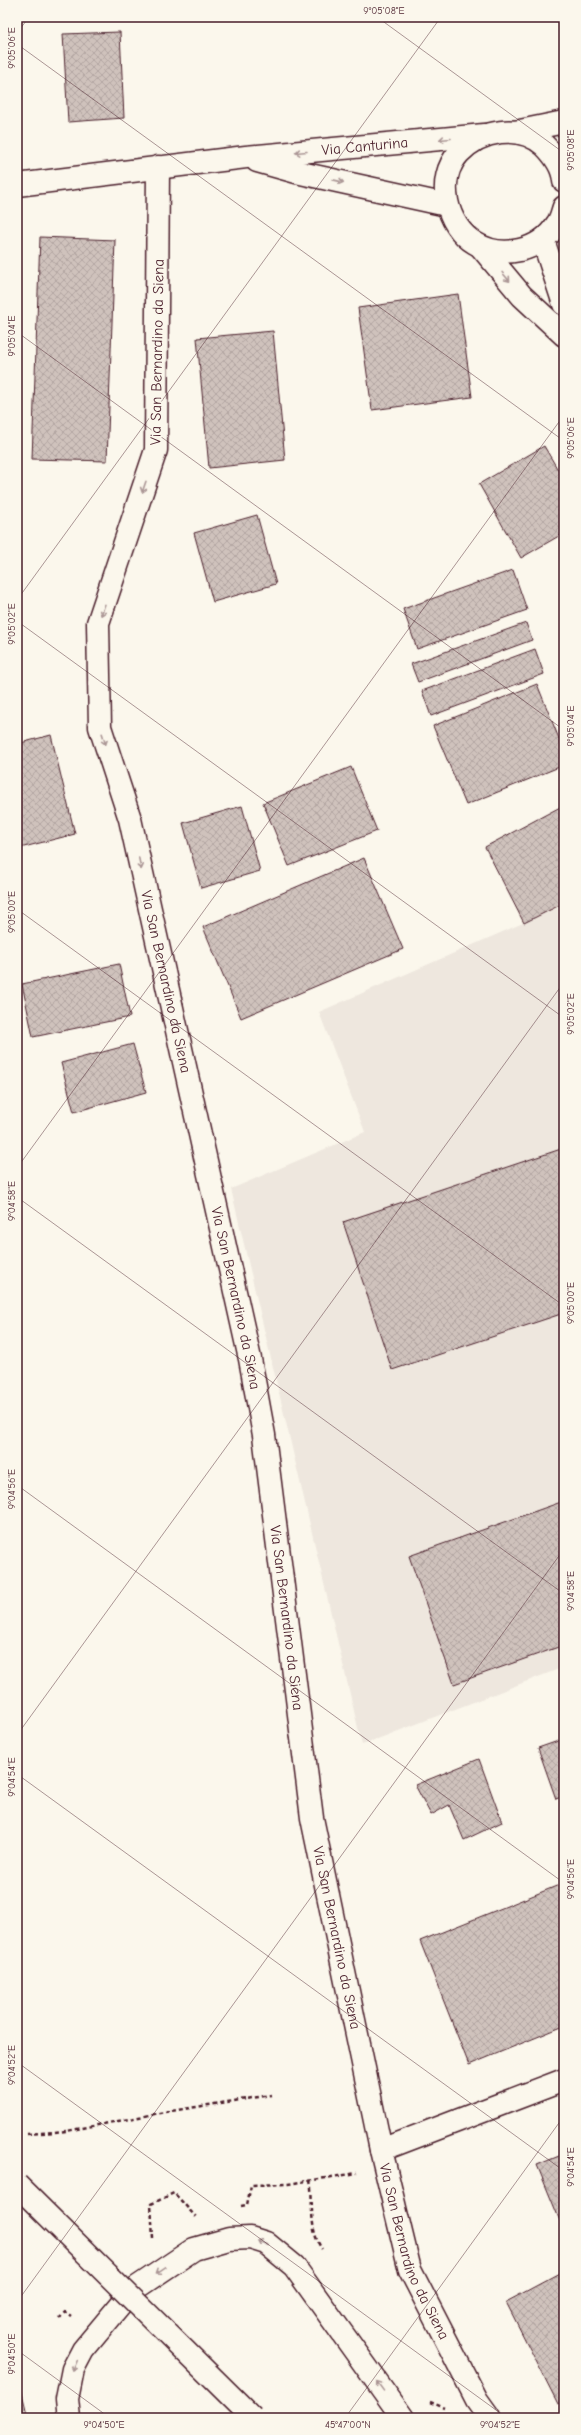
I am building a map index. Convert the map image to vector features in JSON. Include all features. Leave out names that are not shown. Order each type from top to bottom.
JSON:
[{"type":"street","points":[[515,132],[564,122]]},
{"type":"street","name":"Via Canturina","points":[[17,184],[246,157],[484,135],[494,132],[515,132]]},
{"type":"street","points":[[515,132],[538,140],[553,154],[564,175]]},
{"type":"street","points":[[484,135],[459,153],[448,176],[447,205],[452,220],[469,240],[481,247],[502,252],[523,250],[543,240],[558,223],[564,207]]},
{"type":"street","name":"Via Canturina","points":[[246,157],[296,172],[447,205]]},
{"type":"street","name":"Via San Bernardino da Siena","points":[[158,168],[156,450],[98,623],[100,727],[130,819],[250,1359],[264,1435],[312,1818],[381,2150],[410,2270],[477,2400],[490,2418]]},
{"type":"street","points":[[543,240],[564,304]]},
{"type":"street","points":[[481,247],[522,296],[564,335]]},
{"type":"street","points":[[381,2150],[564,2080]]},
{"type":"street","points":[[17,2185],[253,2418]]},
{"type":"street","points":[[69,2418],[67,2399],[76,2362],[83,2350],[133,2290],[194,2249],[229,2239],[250,2238],[266,2243],[294,2266],[403,2418]]},
{"type":"path","points":[[27,2134],[67,2130],[165,2112],[272,2095]]},
{"type":"path","points":[[240,2207],[247,2205],[251,2185],[288,2184],[360,2173]]},
{"type":"path","points":[[310,2180],[313,2195],[312,2225],[315,2236],[324,2251]]},
{"type":"path","points":[[153,2242],[151,2204],[174,2193],[198,2218]]},
{"type":"path","points":[[59,2319],[66,2312],[77,2322]]},
{"type":"path","points":[[428,2400],[447,2408]]},
{"type":"shaded area","points":[[564,905],[564,1667],[362,1745],[231,1189],[365,1132],[319,1012]]},
{"type":"building","points":[[120,32],[124,118],[68,122],[63,34]]},
{"type":"building","points":[[40,237],[115,240],[107,461],[32,459]]},
{"type":"building","points":[[458,294],[472,397],[372,410],[358,308]]},
{"type":"building","points":[[273,331],[285,460],[209,468],[197,338]]},
{"type":"building","points":[[544,446],[564,480],[564,533],[521,558],[479,484]]},
{"type":"building","points":[[257,515],[276,584],[213,602],[194,533]]},
{"type":"building","points":[[513,570],[527,610],[417,649],[403,609]]},
{"type":"building","points":[[526,623],[532,640],[418,682],[411,664]]},
{"type":"building","points":[[535,649],[544,674],[431,716],[422,691]]},
{"type":"building","points":[[537,684],[564,751],[564,765],[466,805],[433,726]]},
{"type":"building","points":[[51,735],[75,834],[20,848],[17,834],[17,744]]},
{"type":"building","points":[[351,767],[377,831],[289,866],[263,803]]},
{"type":"building","points":[[564,805],[564,903],[524,923],[485,847]]},
{"type":"building","points":[[242,806],[260,871],[201,888],[183,823]]},
{"type":"building","points":[[364,858],[403,949],[241,1018],[203,927]]},
{"type":"building","points":[[119,964],[130,1017],[33,1037],[22,984]]},
{"type":"building","points":[[133,1044],[146,1092],[74,1112],[61,1063]]},
{"type":"building","points":[[564,1148],[564,1313],[392,1370],[343,1222]]},
{"type":"building","points":[[564,1501],[564,1645],[454,1684],[409,1556]]},
{"type":"building","points":[[564,1739],[564,1796],[556,1799],[538,1748]]},
{"type":"building","points":[[479,1759],[502,1822],[464,1840],[449,1805],[431,1815],[415,1785]]},
{"type":"building","points":[[564,1883],[564,2026],[469,2065],[420,1941]]},
{"type":"building","points":[[564,2154],[564,2220],[560,2221],[537,2165]]},
{"type":"building","points":[[564,2271],[564,2401],[558,2404],[506,2302]]},
{"type":"building","points":[[17,2372],[28,2418],[17,2418]]}]
